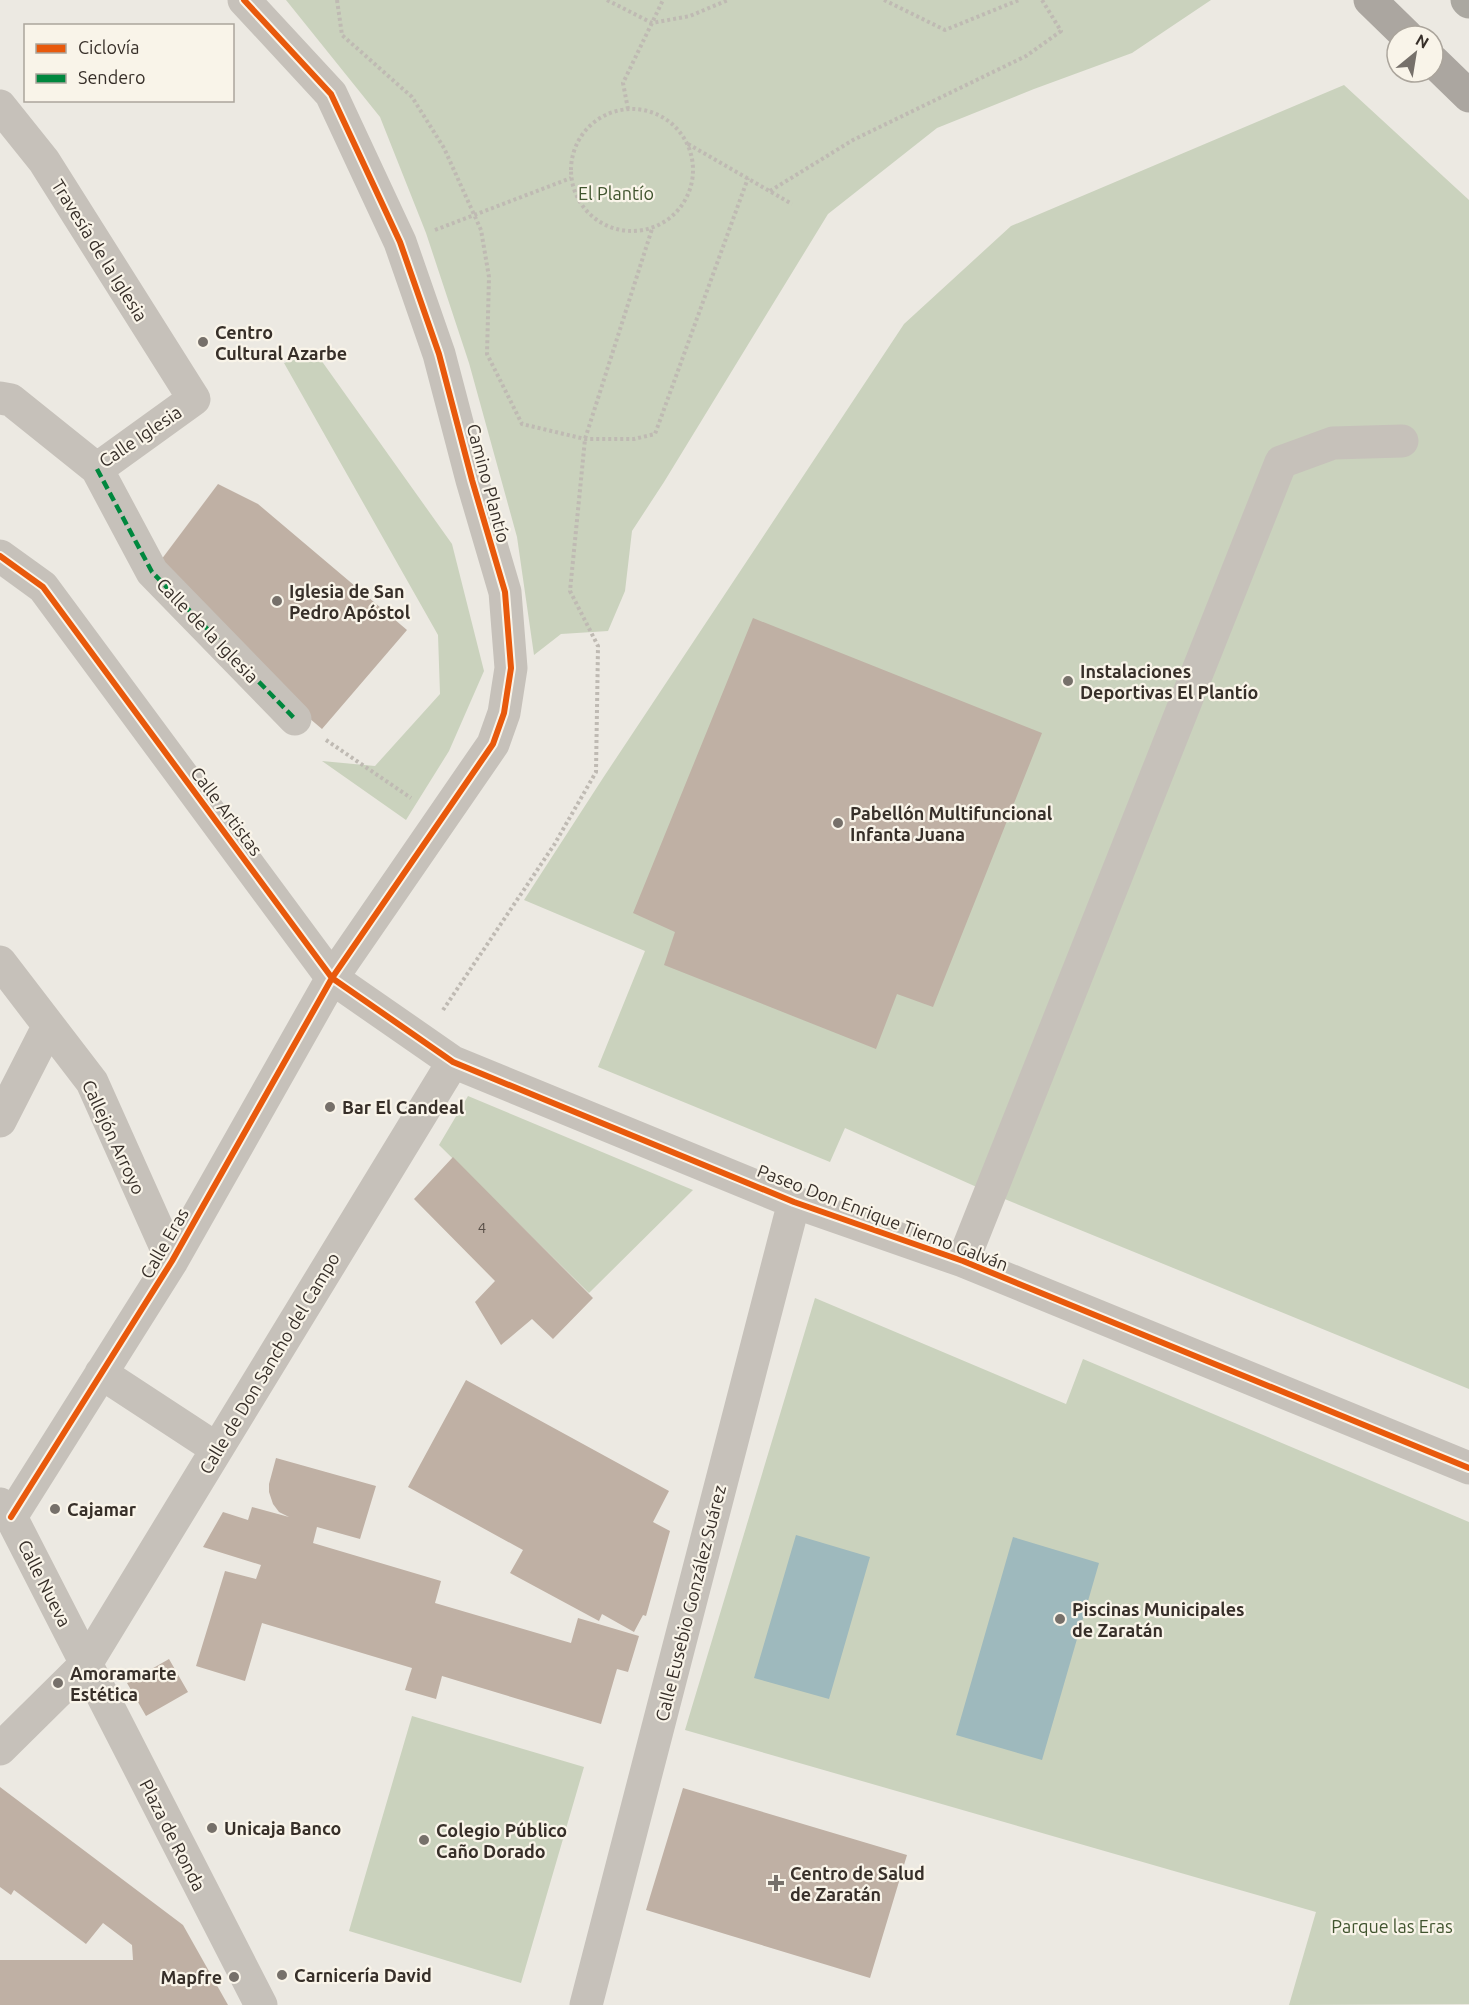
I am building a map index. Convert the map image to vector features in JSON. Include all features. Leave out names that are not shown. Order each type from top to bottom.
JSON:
[{"type":"main road","points":[[1370,0],[1395,24]]},
{"type":"main road","points":[[1445,73],[1469,96]]},
{"type":"street","name":"Camino Plantío","points":[[244,0],[331,94],[400,242],[439,354],[472,480],[505,592],[510,668],[504,712],[493,744],[332,978]]},
{"type":"street","name":"Travesía de la Iglesia","points":[[0,106],[44,160],[194,399]]},
{"type":"street","name":"Calle Iglesia","points":[[0,398],[12,400],[97,469],[194,399]]},
{"type":"street","points":[[963,1261],[1281,462],[1333,443],[1402,441]]},
{"type":"street","name":"Calle de la Iglesia","points":[[97,469],[152,572],[296,719]]},
{"type":"street","name":"Calle Artistas","points":[[0,556],[43,587],[332,978],[453,1062]]},
{"type":"street","name":"Callejón Arroyo","points":[[0,962],[92,1082],[171,1261]]},
{"type":"street","name":"Calle Eras","points":[[5,1511],[101,1373],[171,1261],[332,978]]},
{"type":"street","points":[[0,1121],[48,1027]]},
{"type":"street","name":"Paseo Don Enrique Tierno Galván","points":[[453,1062],[794,1202],[963,1261],[1469,1468]]},
{"type":"street","name":"Calle de Don Sancho del Campo","points":[[0,1749],[86,1665],[453,1062]]},
{"type":"street","name":"Calle Eusebio González Suárez","points":[[586,2005],[794,1202]]},
{"type":"street","points":[[101,1373],[217,1449]]},
{"type":"street","name":"Calle Nueva","points":[[5,1511],[86,1665]]},
{"type":"street","name":"Plaza de Ronda","points":[[86,1665],[261,2005]]},
{"type":"path","points":[[337,0],[342,35],[412,97],[444,148],[482,230],[489,277],[487,354],[522,424],[585,439],[634,439],[655,434],[748,178]]},
{"type":"path","points":[[607,0],[652,23],[690,16],[728,0]]},
{"type":"path","points":[[628,109],[623,83],[663,0]]},
{"type":"path","points":[[884,0],[945,30],[1019,0]]},
{"type":"path","points":[[770,191],[853,140],[1026,56],[1061,31],[1042,0]]},
{"type":"path","points":[[628,109],[647,110],[664,117],[678,129],[688,144],[694,164],[692,184],[684,204],[670,219],[652,229],[616,230],[600,222],[586,211],[576,196],[571,178],[572,158],[579,139],[592,124],[608,113],[628,109]]},
{"type":"path","points":[[688,144],[792,204]]},
{"type":"path","points":[[400,242],[571,178]]},
{"type":"path","points":[[423,1041],[554,845],[596,772],[598,646],[570,591],[585,439],[652,229]]},
{"type":"path","points":[[296,719],[442,819]]},
{"type":"green space","name":"El Plantío","points":[[286,0],[1211,0],[1132,53],[937,128],[828,214],[632,531],[625,591],[608,631],[561,634],[534,655],[517,537],[469,363],[426,233],[380,117]]},
{"type":"green space","name":"Instalaciones Deportivas El Plantío","points":[[1344,85],[1469,200],[1469,1389],[990,1193],[845,1128],[830,1162],[598,1067],[645,951],[524,900],[904,324],[1011,226]]},
{"type":"green space","points":[[316,353],[452,544],[484,671],[449,751],[406,820],[322,761],[375,766],[440,694],[438,635],[284,363]]},
{"type":"green space","points":[[468,1096],[693,1190],[589,1293],[439,1145]]},
{"type":"green space","name":"Piscinas Municipales de Zaratán","points":[[815,1298],[1066,1404],[1083,1359],[1469,1522],[1469,2004],[1289,2005],[1316,1912],[685,1730]]},
{"type":"green space","points":[[412,1716],[584,1767],[521,1983],[349,1931]]},
{"type":"water","points":[[796,1535],[870,1557],[829,1699],[754,1678]]},
{"type":"water","points":[[1013,1537],[1099,1563],[1042,1760],[956,1735]]},
{"type":"building","name":"Iglesia de San Pedro Apóstol","points":[[218,484],[258,504],[407,630],[322,729],[222,644],[152,572]]},
{"type":"building","name":"Pabellón Multifuncional Infanta Juana","points":[[753,618],[1042,733],[933,1007],[897,994],[876,1049],[664,965],[675,932],[633,913]]},
{"type":"building","points":[[453,1157],[593,1298],[553,1339],[532,1319],[501,1345],[475,1302],[495,1281],[414,1199]]},
{"type":"building","points":[[466,1380],[669,1491],[653,1522],[670,1531],[646,1616],[643,1615],[634,1632],[602,1614],[599,1621],[510,1573],[523,1550],[408,1487]]},
{"type":"building","points":[[276,1458],[376,1486],[360,1539],[317,1527],[313,1543],[441,1581],[435,1603],[571,1643],[578,1618],[639,1636],[628,1672],[617,1669],[601,1724],[442,1676],[436,1699],[405,1690],[412,1668],[262,1623],[245,1681],[196,1666],[225,1571],[256,1579],[261,1565],[203,1547],[223,1512],[248,1520],[252,1507],[289,1517],[279,1512],[269,1492]]},
{"type":"building","points":[[169,1659],[188,1692],[146,1716],[127,1683]]},
{"type":"building","points":[[0,1787],[183,1925],[228,2005],[0,2005],[0,1960],[133,1960],[132,1945],[103,1923],[86,1944],[14,1890],[11,1895],[0,1887]]},
{"type":"building","name":"Centro de Salud de Zaratán","points":[[683,1788],[907,1855],[870,1978],[646,1910]]},
{"type":"marked path","points":[[97,469],[152,572],[295,719]]},
{"type":"cycle path","points":[[11,1517],[172,1261],[332,978],[493,744],[504,713],[511,668],[505,592],[472,480],[439,354],[400,242],[331,94],[244,0]]},
{"type":"cycle path","points":[[0,556],[43,587],[332,978],[453,1062],[794,1202],[963,1261],[1469,1468]]},
{"type":"place","name":"Centro Cultural Azarbe","points":[[203,342]]},
{"type":"place","name":"Iglesia de San Pedro Apóstol","points":[[277,601]]},
{"type":"place","name":"Instalaciones Deportivas El Plantío","points":[[1068,681]]},
{"type":"place","name":"Pabellón Multifuncional Infanta Juana","points":[[838,823]]},
{"type":"place","name":"Bar El Candeal","points":[[330,1107]]},
{"type":"place","name":"Cajamar","points":[[55,1509]]},
{"type":"place","name":"Piscinas Municipales de Zaratán","points":[[1060,1619]]},
{"type":"place","name":"Amoramarte Estética","points":[[58,1683]]},
{"type":"place","name":"Unicaja Banco","points":[[212,1828]]},
{"type":"place","name":"Colegio Público Caño Dorado","points":[[424,1840]]},
{"type":"place","name":"Centro de Salud de Zaratán","points":[[776,1883]]},
{"type":"place","name":"Carnicería David","points":[[282,1975]]},
{"type":"place","name":"Mapfre","points":[[234,1977]]},
{"type":"park label","name":"Parque las Eras","points":[[1392,1926]]}]
